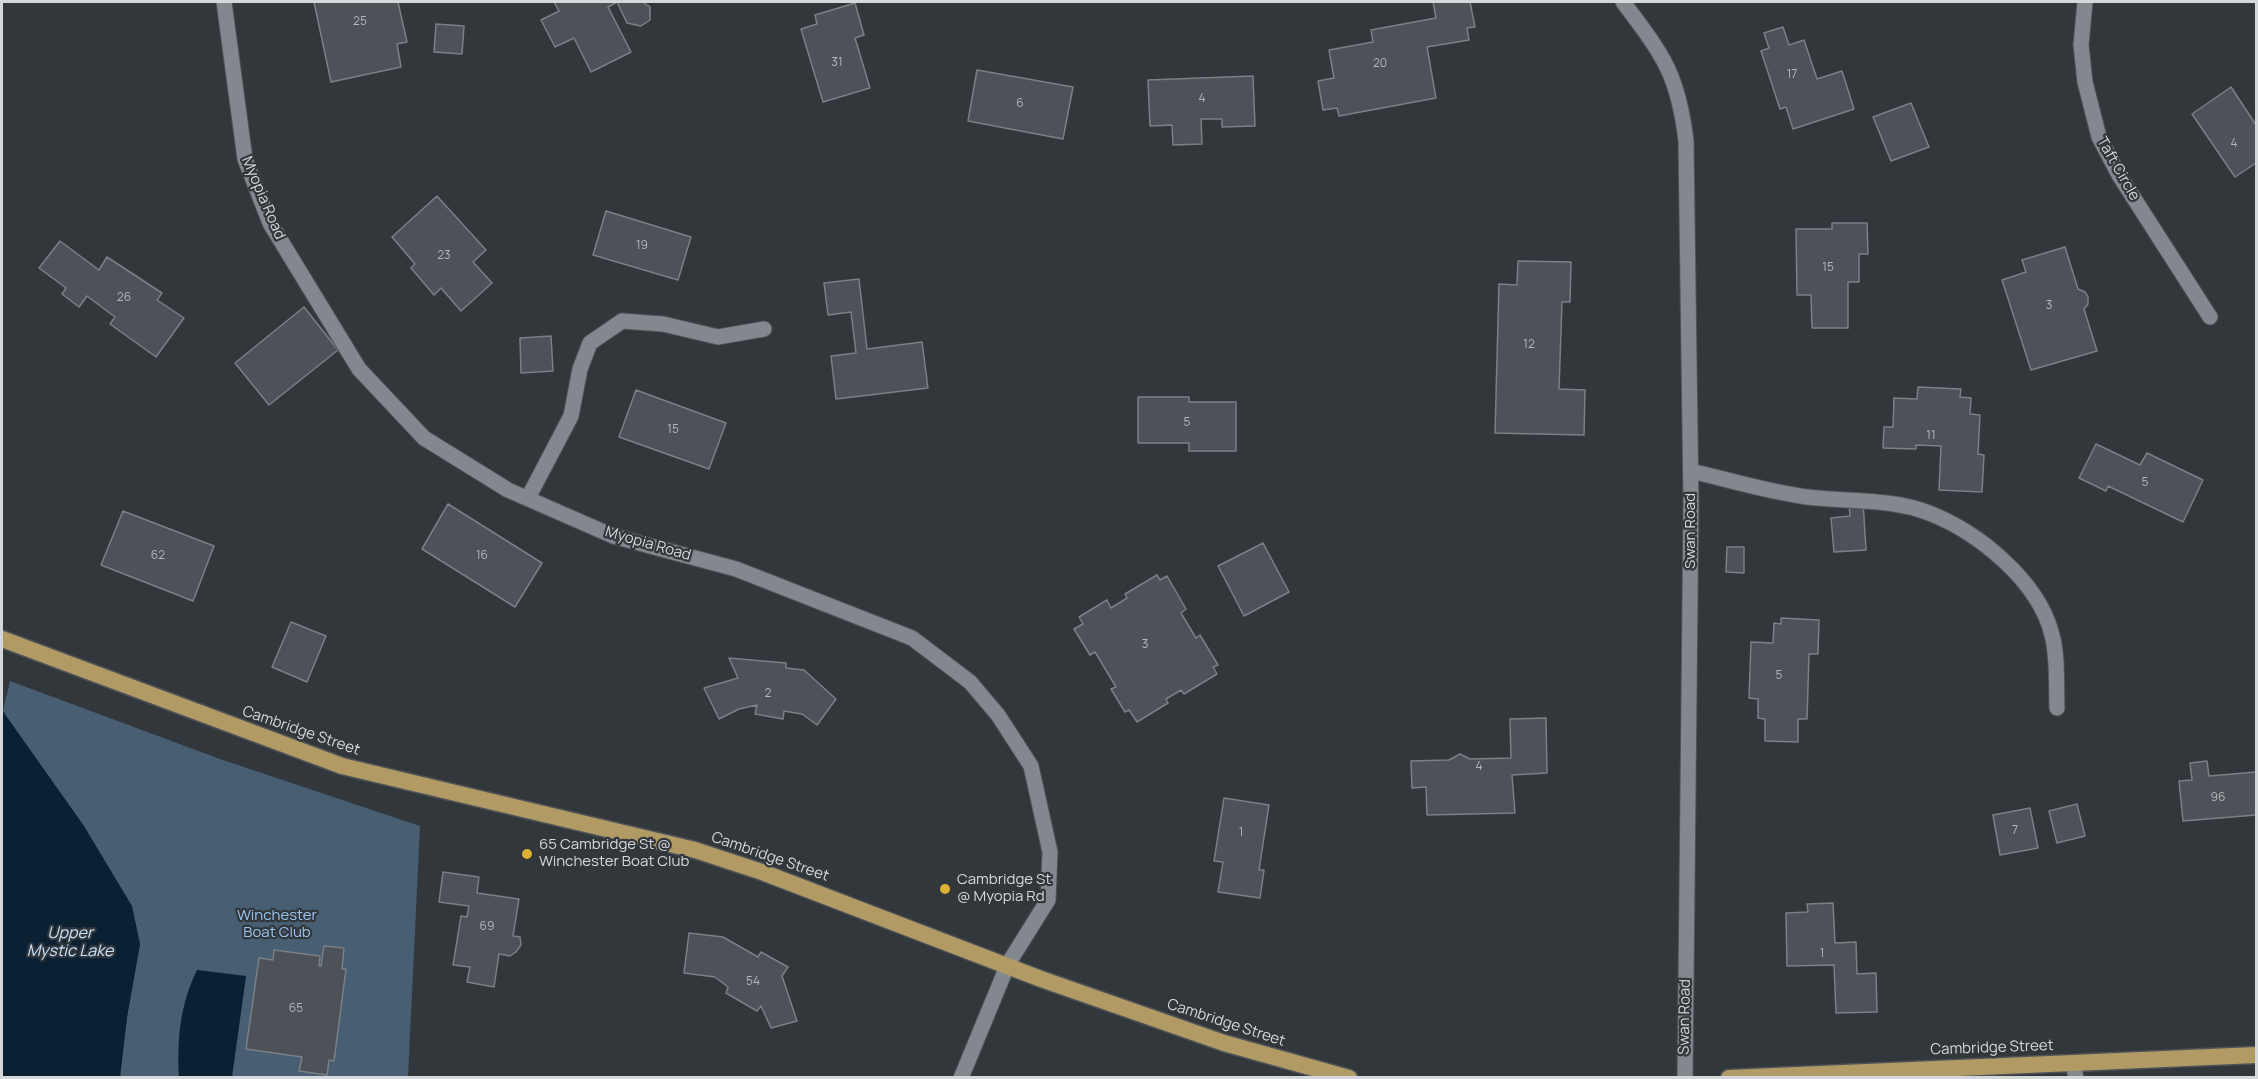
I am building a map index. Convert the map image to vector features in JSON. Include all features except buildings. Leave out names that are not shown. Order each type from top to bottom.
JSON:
[{"type":"highway","name":"Cambridge Street","points":[[2,639],[342,766],[694,850],[762,872],[1008,964],[1041,979],[1224,1043],[1349,1077]]},
{"type":"highway","name":"Cambridge Street","points":[[1730,1077],[2075,1070],[2256,1054]]},
{"type":"street","name":"Myopia Road","points":[[224,2],[245,159],[270,223],[359,369],[424,438],[508,490],[613,536],[736,569],[912,638],[970,682],[998,715],[1031,766],[1050,852],[1048,900],[1008,964],[961,1077]]},
{"type":"street","name":"Swan Road","points":[[1623,2],[1671,70],[1683,114],[1688,184],[1691,471],[1685,1077]]},
{"type":"street","name":"Taft Circle","points":[[2085,2],[2081,45],[2085,82],[2099,137],[2119,175],[2210,317]]},
{"type":"street","points":[[528,498],[571,416],[580,369],[590,343],[622,321],[663,324],[718,337],[764,329]]},
{"type":"street","points":[[1691,471],[1806,497],[1876,501],[1929,513],[1980,540],[2017,573],[2052,634],[2057,708]]},
{"type":"green space","name":"Winchester Boat Club","points":[[10,681],[220,759],[420,826],[408,1077],[120,1077],[127,1017],[140,944],[3,711]]},
{"type":"water","name":"Upper Mystic Lake","points":[[2,710],[84,826],[132,906],[140,944],[127,1017],[120,1077],[2,1077]]},
{"type":"water","points":[[197,970],[246,976],[232,1077],[179,1077],[183,1009]]},
{"type":"place","name":"65 Cambridge St @ Winchester Boat Club","points":[[527,854]]},
{"type":"place","name":"Cambridge St @ Myopia Rd","points":[[945,889]]}]
